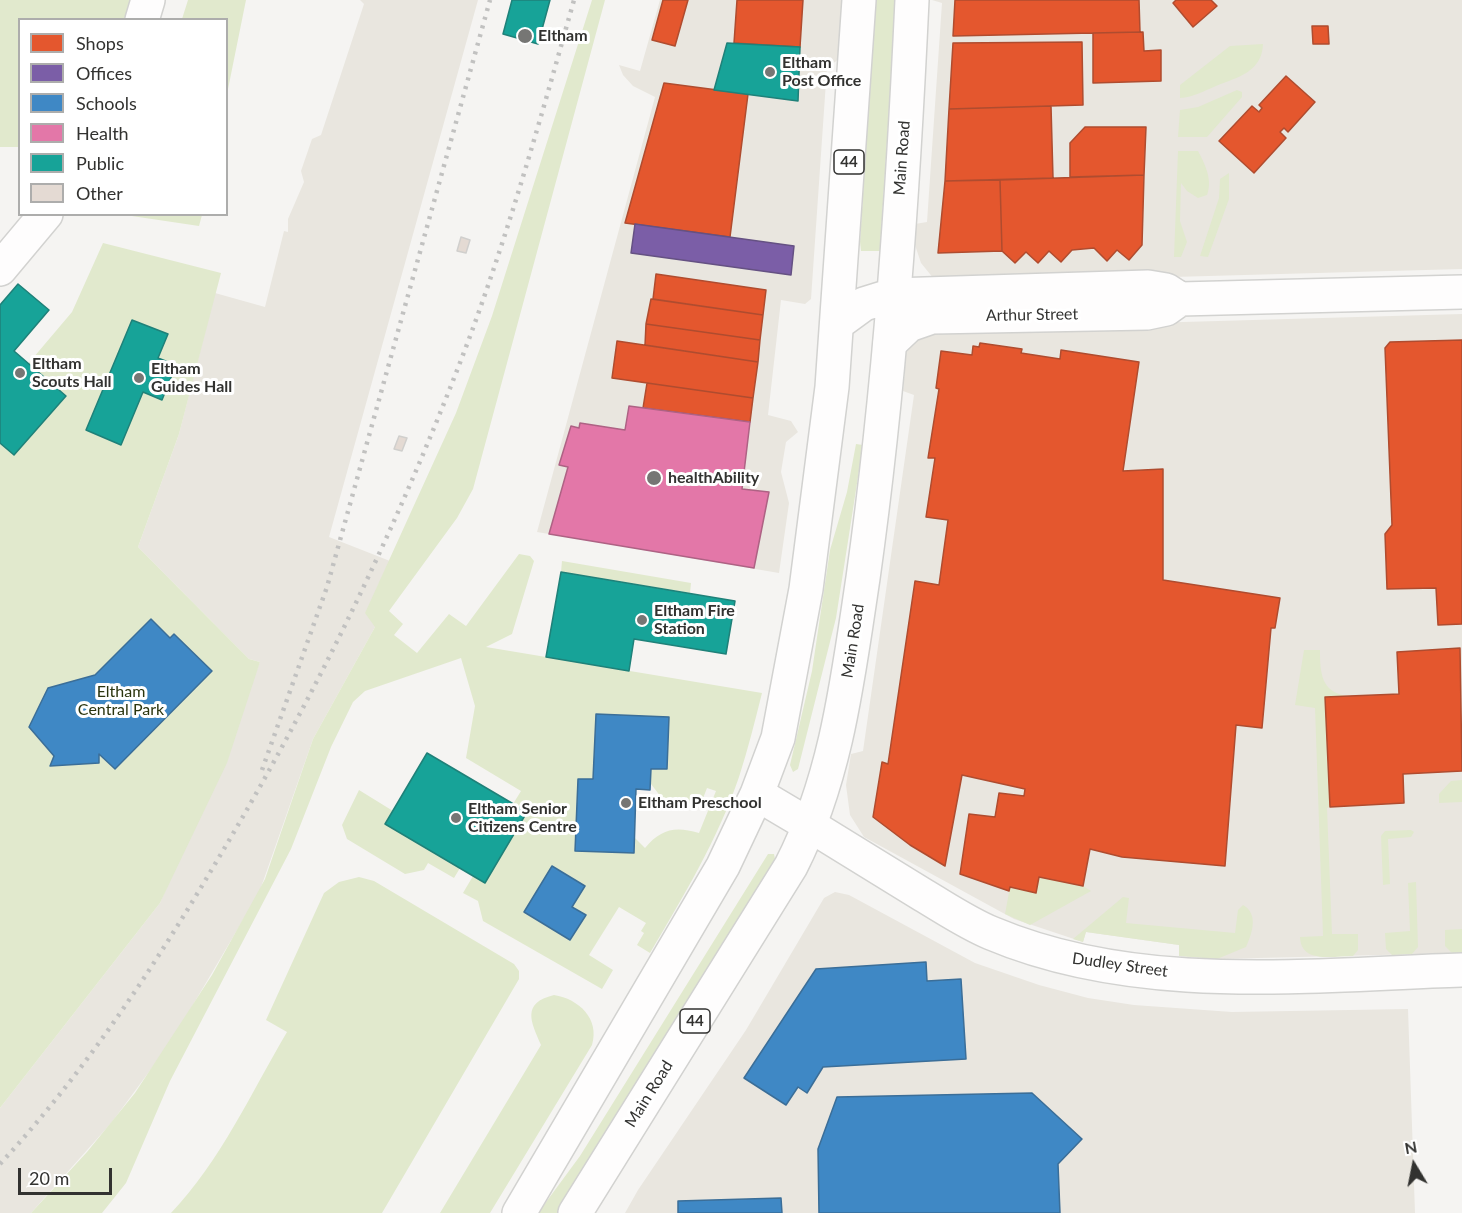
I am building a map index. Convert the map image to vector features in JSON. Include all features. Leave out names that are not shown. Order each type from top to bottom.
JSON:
[{"type":"main road","points":[[143,18],[148,0]]},
{"type":"main road","name":"44","points":[[519,1213],[702,903],[758,794],[778,738],[796,650],[819,499],[838,323],[859,0]]},
{"type":"main road","name":"Main Road","points":[[575,1213],[791,866],[811,826],[831,762],[846,688],[873,508],[890,342],[912,0]]},
{"type":"main road","points":[[0,269],[44,216]]},
{"type":"main road","name":"Arthur Street","points":[[838,323],[864,304],[893,296],[1148,287],[1166,290],[1180,299]]},
{"type":"main road","name":"Arthur Street","points":[[890,342],[909,325],[932,317],[1147,313],[1166,309],[1180,299],[1462,292]]},
{"type":"main road","name":"Dudley Street","points":[[758,794],[988,932],[1027,947],[1072,960],[1150,971],[1241,977],[1462,970]]},
{"type":"shaded area","points":[[360,0],[478,0],[329,537],[390,561],[376,590],[375,627],[313,739],[259,893],[171,1042],[112,1122],[31,1213],[0,1213],[0,1108],[160,903],[260,662],[249,659],[138,547],[179,434],[215,293],[265,307],[284,231],[288,232],[288,219],[304,182],[301,171],[312,139],[321,135],[364,4]]},
{"type":"shaded area","points":[[660,0],[842,0],[838,60],[827,67],[811,299],[805,304],[781,300],[768,415],[791,421],[798,432],[786,442],[781,472],[789,503],[779,573],[537,532],[655,97],[633,86],[623,75],[619,65],[640,71]]},
{"type":"shaded area","points":[[932,0],[1462,0],[1462,269],[955,283],[934,279],[921,263],[914,242],[915,224],[927,222],[942,3]]},
{"type":"shaded area","points":[[1462,314],[1462,953],[1217,959],[1179,956],[1179,945],[1086,932],[1083,942],[1014,919],[864,837],[850,815],[846,785],[851,754],[863,751],[914,395],[903,391],[906,353],[916,338],[939,329]]},
{"type":"shaded area","points":[[835,892],[849,895],[975,963],[1039,985],[1088,998],[1134,1005],[1232,1012],[1408,1009],[1415,1213],[625,1213],[638,1190],[746,1030],[824,898]]},
{"type":"green space","points":[[0,0],[134,0],[129,18],[18,18],[18,147],[0,147]]},
{"type":"green space","points":[[188,0],[246,0],[228,89],[228,18],[182,18]]},
{"type":"green space","points":[[592,0],[605,0],[473,489],[457,518],[389,611],[403,624],[394,635],[417,653],[449,614],[466,626],[519,554],[530,556],[534,561],[512,634],[486,647],[762,693],[731,800],[699,867],[650,953],[637,945],[644,933],[641,931],[646,923],[619,907],[589,955],[613,970],[602,989],[483,921],[478,901],[463,893],[473,876],[485,883],[513,804],[521,791],[466,758],[475,706],[461,658],[365,691],[353,702],[331,747],[291,849],[170,1081],[126,1183],[102,1213],[31,1213],[87,1152],[135,1093],[212,975],[265,879],[313,739],[375,627],[365,613],[456,413],[492,316]],"holes":[[[669,717],[667,769],[651,769],[651,784],[661,797],[700,806],[707,788],[716,791],[699,833],[683,830],[669,831],[657,837],[645,848],[634,837],[633,853],[575,851],[578,779],[593,779]]]},
{"type":"green space","points":[[875,0],[896,0],[880,251],[861,251],[860,242]]},
{"type":"green space","points":[[1263,44],[1258,61],[1247,72],[1199,94],[1180,98],[1180,85],[1230,46]]},
{"type":"green space","points":[[1237,90],[1242,92],[1242,97],[1207,137],[1178,137],[1180,110],[1198,107]]},
{"type":"green space","points":[[1178,151],[1198,151],[1206,167],[1209,189],[1207,195],[1198,198],[1187,191],[1181,183],[1180,221],[1187,242],[1181,257],[1174,257]]},
{"type":"green space","points":[[1229,173],[1229,199],[1208,257],[1200,256],[1219,198],[1220,179]]},
{"type":"green space","points":[[132,216],[202,216],[199,226]]},
{"type":"green space","name":"Eltham Central Park","points":[[103,243],[221,273],[179,434],[138,547],[249,659],[260,662],[227,763],[160,903],[0,1108],[0,397],[72,312]]},
{"type":"green space","points":[[856,444],[863,445],[836,618],[798,769],[793,772],[790,765],[812,671],[830,550],[847,492]]},
{"type":"green space","points":[[562,561],[691,583],[690,593],[561,572]]},
{"type":"green space","points":[[1304,650],[1320,650],[1322,674],[1327,686],[1338,694],[1347,696],[1326,697],[1330,807],[1327,808],[1332,934],[1358,934],[1358,950],[1353,956],[1319,957],[1312,955],[1302,946],[1300,937],[1323,936],[1315,708],[1295,705]]},
{"type":"green space","points":[[1462,780],[1462,802],[1439,803],[1439,794],[1451,781]]},
{"type":"green space","points":[[359,790],[393,811],[385,824],[460,868],[454,878],[428,863],[424,870],[405,874],[347,839],[342,825]]},
{"type":"green space","points":[[1411,830],[1414,832],[1411,837],[1388,839],[1390,884],[1383,885],[1381,836],[1385,831]]},
{"type":"green space","points":[[768,854],[774,854],[775,859],[759,888],[557,1213],[538,1213],[580,1156]]},
{"type":"green space","points":[[359,877],[374,881],[514,964],[519,971],[519,979],[382,1213],[171,1213],[189,1193],[220,1149],[287,1032],[266,1020],[324,893],[339,882]]},
{"type":"green space","points":[[1039,877],[1083,886],[1091,891],[1030,925],[1005,914],[1010,887],[1035,893]]},
{"type":"green space","points":[[1416,882],[1418,947],[1412,954],[1392,955],[1386,949],[1385,933],[1410,931],[1408,883]]},
{"type":"green space","points":[[1123,897],[1129,898],[1126,923],[1235,933],[1238,910],[1243,905],[1253,919],[1250,936],[1246,947],[1217,959],[1179,956],[1179,945],[1086,932],[1083,942],[1073,939]]},
{"type":"green space","points":[[1462,929],[1462,953],[1452,953],[1445,946],[1445,930]]},
{"type":"green space","points":[[554,995],[572,1001],[585,1012],[593,1027],[592,1045],[490,1213],[440,1213],[541,1045],[532,1021],[533,1008],[537,1003]]},
{"type":"building: Shops","points":[[663,0],[688,0],[675,46],[652,40]]},
{"type":"building: Shops","points":[[737,0],[803,0],[800,47],[734,43]]},
{"type":"building: Shops","points":[[955,0],[1139,0],[1140,32],[953,36]]},
{"type":"building: Shops","points":[[1176,0],[1211,0],[1217,6],[1193,27],[1173,3]]},
{"type":"building: Shops","points":[[1312,26],[1328,26],[1329,44],[1313,44]]},
{"type":"building: Shops","points":[[1143,32],[1144,51],[1161,50],[1161,81],[1093,83],[1093,33]]},
{"type":"building: Shops","points":[[1082,42],[1083,105],[949,109],[953,43]]},
{"type":"building: Shops","points":[[1286,76],[1315,102],[1288,132],[1284,128],[1280,132],[1286,138],[1254,173],[1219,141],[1252,106],[1259,112],[1262,108],[1259,105]]},
{"type":"building: Shops","points":[[664,83],[748,94],[730,237],[625,223]]},
{"type":"building: Shops","points":[[1051,106],[1053,178],[945,181],[949,109]]},
{"type":"building: Shops","points":[[1085,127],[1146,127],[1144,175],[1070,177],[1070,143]]},
{"type":"building: Shops","points":[[1144,175],[1142,245],[1129,260],[1117,250],[1107,261],[1094,248],[1072,250],[1061,262],[1049,251],[1038,263],[1026,252],[1015,263],[1002,251],[1000,180]]},
{"type":"building: Shops","points":[[1000,180],[1002,251],[938,253],[945,181]]},
{"type":"building: Shops","points":[[656,274],[766,290],[763,315],[653,299]]},
{"type":"building: Shops","points":[[651,299],[763,315],[760,340],[646,324]]},
{"type":"building: Shops","points":[[646,324],[760,340],[758,362],[645,345]]},
{"type":"building: Shops","points":[[1462,340],[1462,624],[1438,625],[1436,588],[1387,589],[1385,534],[1392,525],[1385,348],[1390,342]]},
{"type":"building: Shops","points":[[617,341],[758,362],[753,398],[612,378]]},
{"type":"building: Shops","points":[[980,343],[1022,349],[1021,353],[1060,359],[1061,350],[1139,362],[1123,471],[1163,469],[1163,580],[1280,598],[1275,628],[1271,628],[1262,728],[1236,725],[1225,866],[1122,857],[1090,849],[1083,886],[1039,877],[1036,893],[1010,887],[1009,891],[960,874],[969,814],[995,817],[999,793],[1024,796],[1025,789],[962,775],[945,866],[910,845],[873,817],[882,762],[888,764],[915,581],[939,585],[948,520],[926,517],[935,458],[928,458],[939,389],[936,388],[941,351],[972,355],[973,346],[979,347]]},
{"type":"building: Shops","points":[[647,383],[753,398],[750,422],[643,408]]},
{"type":"building: Shops","points":[[1460,648],[1462,771],[1403,774],[1404,803],[1330,807],[1325,697],[1399,694],[1397,652]]},
{"type":"building: Offices","points":[[635,224],[794,246],[791,275],[631,253]]},
{"type":"building: Schools","points":[[151,619],[170,638],[174,634],[212,671],[115,769],[99,754],[99,763],[50,766],[54,756],[29,727],[48,688],[95,675]]},
{"type":"building: Schools","points":[[596,714],[669,717],[667,769],[651,769],[650,790],[636,789],[634,853],[575,851],[578,779],[593,779]]},
{"type":"building: Schools","points":[[552,866],[585,886],[572,907],[586,915],[570,940],[524,912]]},
{"type":"building: Schools","points":[[926,962],[927,981],[961,979],[966,1059],[823,1067],[807,1093],[798,1087],[786,1105],[744,1078],[816,969]]},
{"type":"building: Schools","points":[[1032,1093],[1082,1139],[1058,1164],[1060,1213],[819,1213],[818,1149],[837,1097]]},
{"type":"building: Schools","points":[[781,1198],[782,1213],[678,1213],[678,1201]]},
{"type":"building: Health","name":"healthAbility","points":[[629,406],[750,422],[742,489],[769,492],[754,568],[549,534],[568,467],[559,465],[571,426],[579,428],[580,423],[625,430]]},
{"type":"building: Public","points":[[512,0],[550,0],[538,44],[503,34]]},
{"type":"building: Public","points":[[727,43],[800,47],[798,101],[714,90]]},
{"type":"building: Public","name":"Eltham Scouts Hall","points":[[18,284],[49,310],[14,351],[66,396],[14,455],[0,443],[0,305]]},
{"type":"building: Public","name":"Eltham Guides Hall","points":[[132,320],[168,334],[158,358],[176,365],[162,400],[143,392],[121,445],[86,430]]},
{"type":"building: Public","name":"Eltham Fire Station","points":[[561,572],[735,601],[726,654],[634,639],[629,671],[546,657]]},
{"type":"building: Public","name":"Eltham Senior Citizens Centre","points":[[427,753],[527,812],[485,883],[385,824]]},
{"type":"building: Other","points":[[461,237],[470,240],[466,253],[457,251]]},
{"type":"building: Other","points":[[399,436],[407,438],[402,451],[394,449]]},
{"type":"railway","points":[[262,770],[327,587],[490,0]]},
{"type":"railway","points":[[0,1164],[91,1054],[171,936],[257,792],[356,602],[416,472],[469,339],[512,213],[574,0]]},
{"type":"place","name":"Eltham","points":[[525,36]]},
{"type":"place","name":"Eltham Post Office","points":[[770,72]]},
{"type":"place","name":"Eltham Scouts Hall","points":[[20,373]]},
{"type":"place","name":"Eltham Guides Hall","points":[[139,378]]},
{"type":"place","name":"healthAbility","points":[[654,478]]},
{"type":"place","name":"Eltham Fire Station","points":[[642,620]]},
{"type":"place","name":"Eltham Preschool","points":[[626,803]]},
{"type":"place","name":"Eltham Senior Citizens Centre","points":[[456,818]]}]
